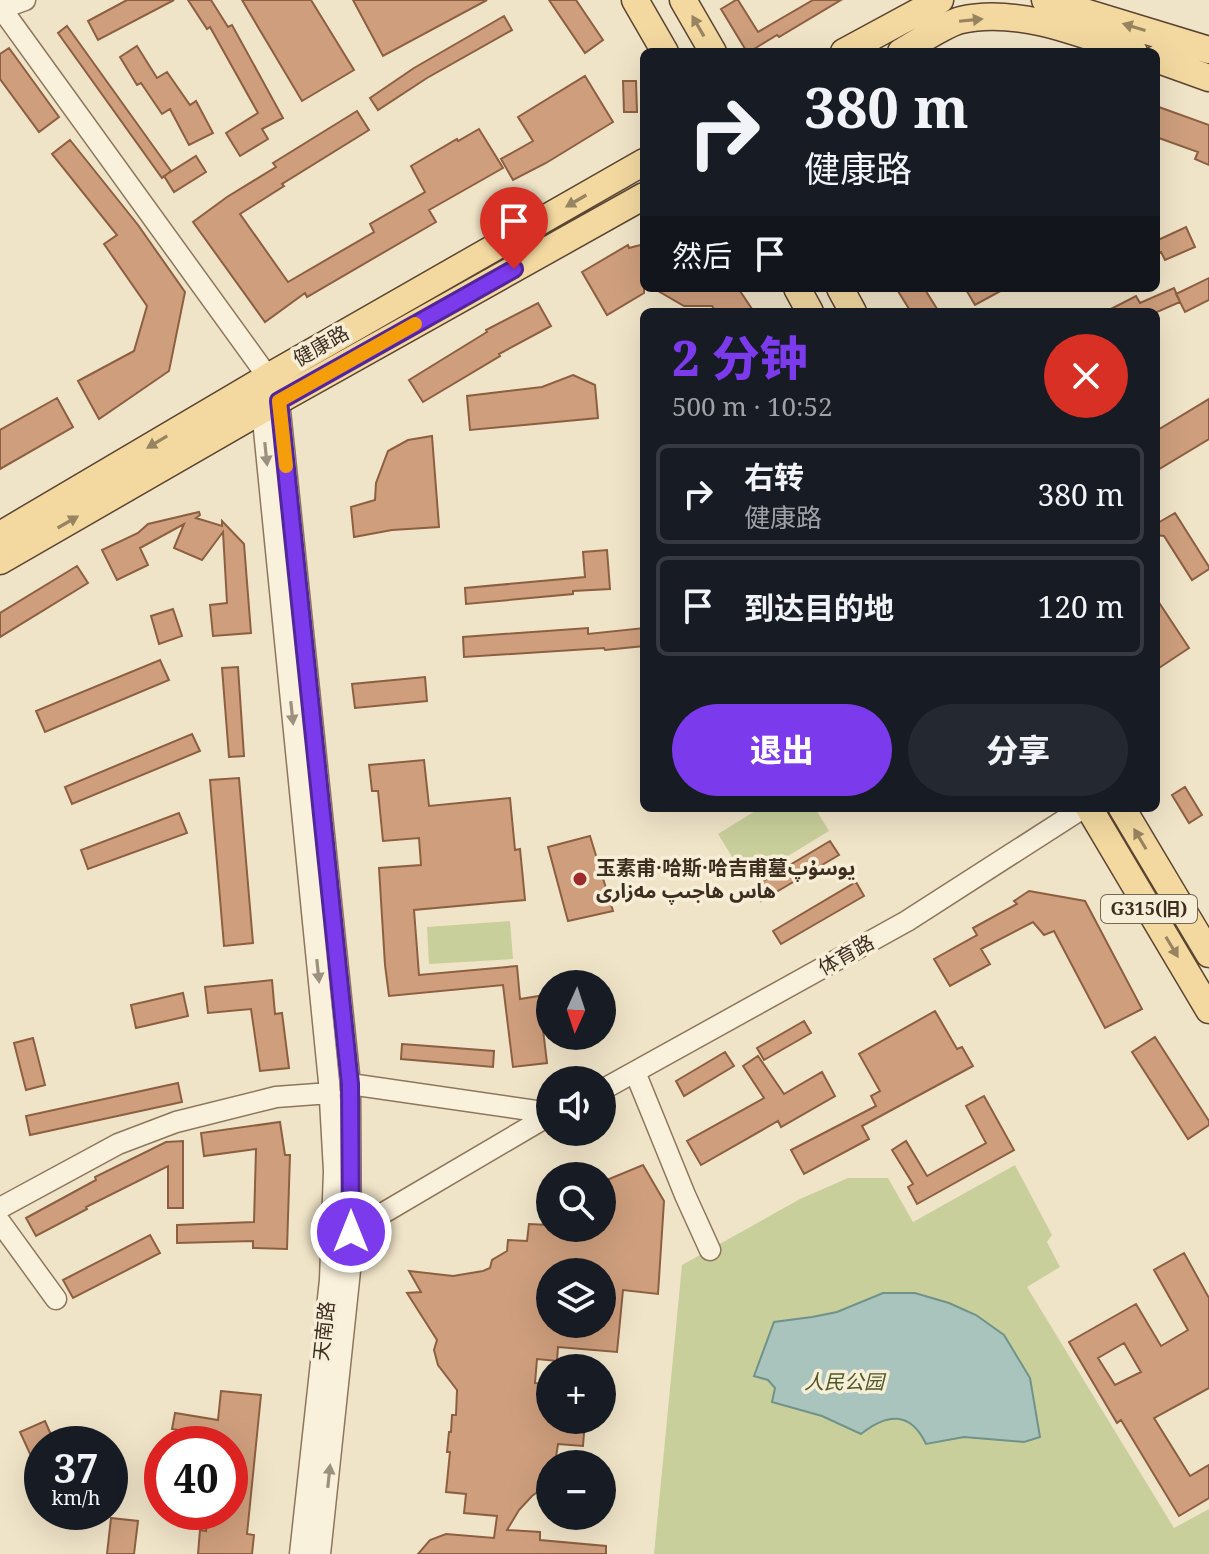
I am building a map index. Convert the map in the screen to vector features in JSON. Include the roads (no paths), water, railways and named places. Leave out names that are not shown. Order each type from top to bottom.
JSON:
[{"type":"main road","points":[[635,0],[663,48]]},
{"type":"main road","points":[[683,0],[711,48]]},
{"type":"main road","points":[[851,48],[940,0]]},
{"type":"main road","points":[[1045,0],[1209,50]]},
{"type":"main road","points":[[908,48],[959,20],[1009,16],[1082,34],[1122,48]]},
{"type":"main road","points":[[1160,60],[1209,78]]},
{"type":"main road","name":"健康路","points":[[0,535],[640,164]]},
{"type":"main road","name":"健康路","points":[[0,561],[640,198]]},
{"type":"main road","name":"G315(旧)","points":[[1088,812],[1209,1010]]},
{"type":"main road","name":"G315(旧)","points":[[1124,812],[1209,954]]},
{"type":"street","points":[[25,0],[1,9],[268,377]]},
{"type":"street","name":"天南路","points":[[268,377],[350,1084],[351,1261],[320,1554]]},
{"type":"street","name":"天南路","points":[[271,405],[330,1093],[334,1171],[330,1280],[300,1554]]},
{"type":"street","name":"体育路","points":[[616,1082],[907,921],[1080,812]]},
{"type":"street","points":[[635,1072],[710,1250]]},
{"type":"street","points":[[350,1084],[536,1112]]},
{"type":"street","points":[[0,1208],[118,1144],[176,1122],[276,1097],[330,1093]]},
{"type":"street","points":[[351,1232],[536,1122]]},
{"type":"street","points":[[0,1222],[56,1299]]},
{"type":"water","points":[[883,1293],[915,1293],[949,1303],[976,1315],[1004,1335],[1030,1378],[1040,1437],[1024,1442],[964,1437],[926,1444],[913,1425],[905,1421],[888,1419],[861,1434],[822,1416],[772,1402],[775,1388],[768,1380],[754,1376],[774,1322],[837,1312]]},
{"type":"place","name":"玉素甫·哈斯·哈吉甫墓يوسۇپ ھاس ھاجىپ مەزارى","points":[[580,879]]},
{"type":"park label","name":"人民公园","points":[[844,1382]]}]
